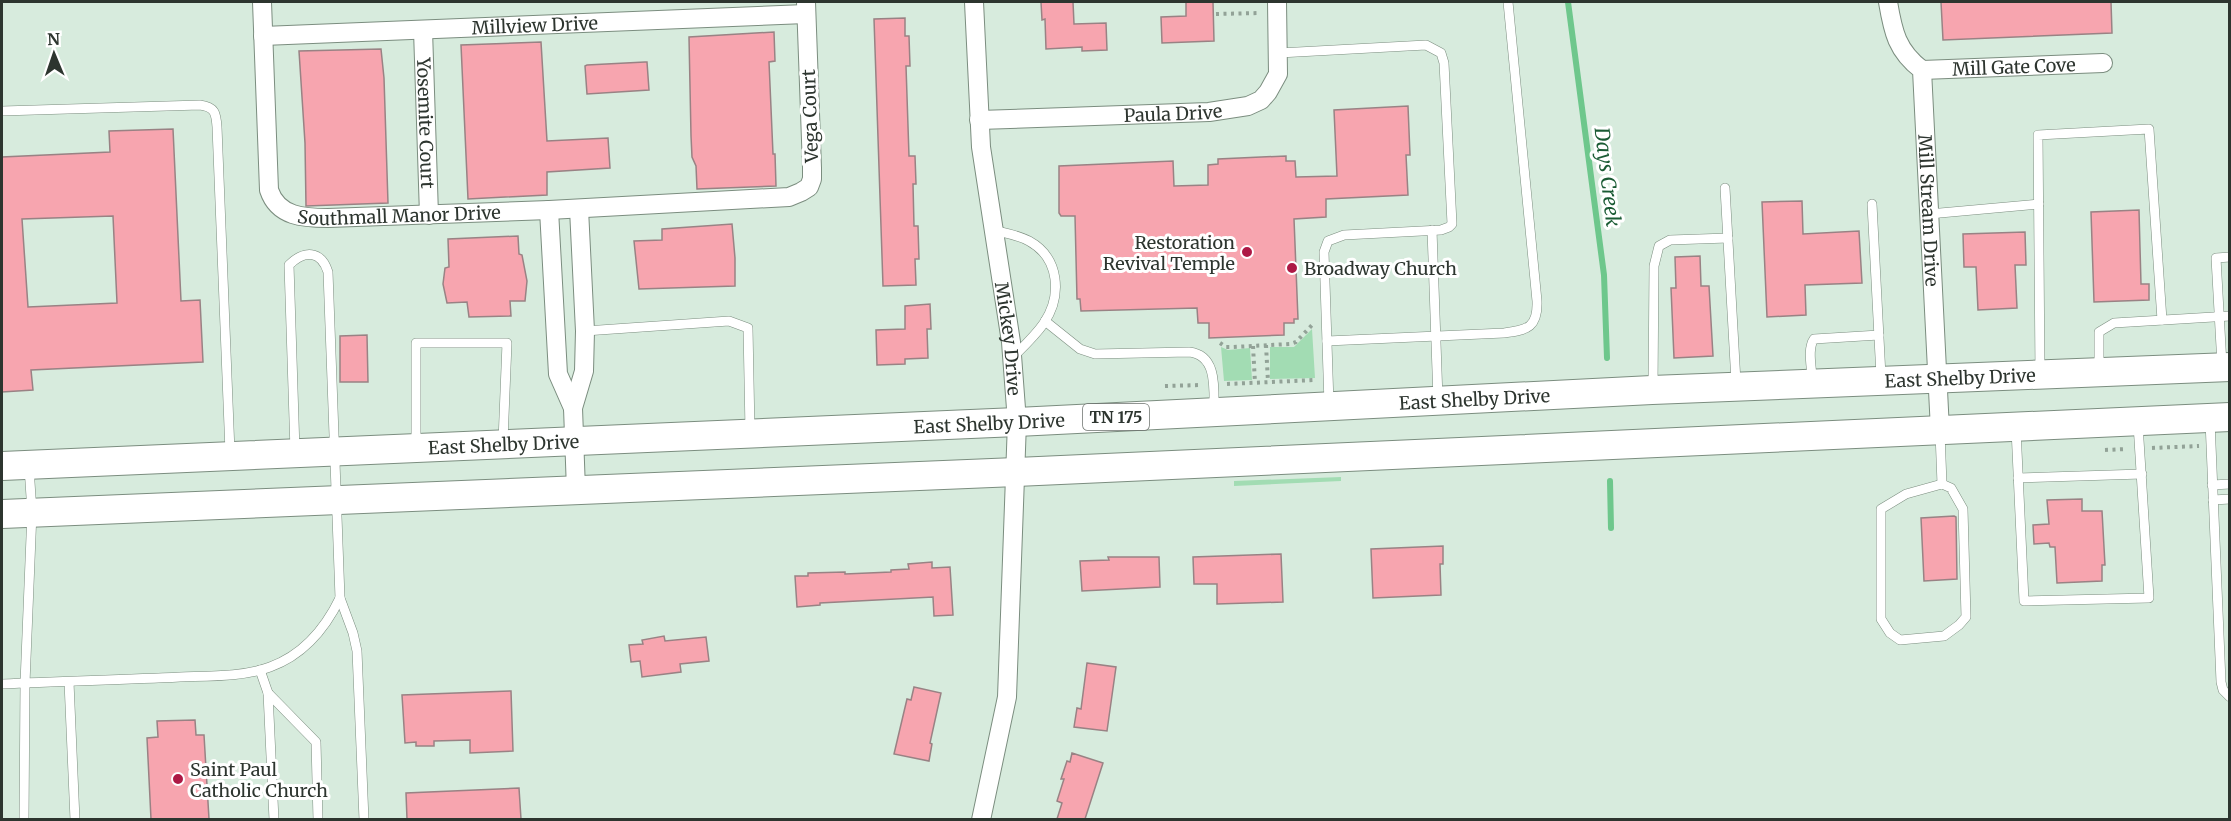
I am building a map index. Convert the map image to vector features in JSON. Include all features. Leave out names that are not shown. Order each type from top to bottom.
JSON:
[{"type":"main road","name":"East Shelby Drive","points":[[15,465],[1017,422],[1652,390],[2226,368]]},
{"type":"main road","points":[[2,513],[1016,472],[2016,427],[2139,435],[2217,427]]},
{"type":"street","points":[[262,2],[263,36]]},
{"type":"street","name":"Mickey Drive","points":[[974,2],[983,170],[1005,296],[1017,422],[1007,697],[981,819]]},
{"type":"street","points":[[1888,2],[1902,51],[1922,70]]},
{"type":"street","name":"Paula Drive","points":[[979,120],[1209,112],[1248,106],[1261,100],[1278,74],[1278,7]]},
{"type":"street","name":"Millview Drive","points":[[263,36],[423,30],[806,8]]},
{"type":"street","name":"Vega Court","points":[[769,199],[789,197],[801,192],[809,187],[812,179],[806,8]]},
{"type":"street","name":"Yosemite Court","points":[[423,30],[429,215]]},
{"type":"street","name":"Southmall Manor Drive","points":[[263,36],[268,183],[272,197],[279,207],[296,216],[328,218],[429,215],[769,199]]},
{"type":"street","name":"Mill Gate Cove","points":[[1922,70],[2103,63]]},
{"type":"street","name":"Mill Stream Drive","points":[[1922,70],[1940,430]]},
{"type":"street","points":[[576,490],[573,408],[584,371],[579,209]]},
{"type":"street","points":[[549,210],[558,374],[573,408]]},
{"type":"street","points":[[554,315],[584,322]]},
{"type":"lane","points":[[1327,341],[1520,331],[1529,328],[1535,321],[1538,313],[1508,2]]},
{"type":"lane","points":[[1279,53],[1426,45],[1441,53],[1444,63],[1453,220],[1449,227],[1432,230],[1344,235],[1328,240],[1324,252],[1329,407]]},
{"type":"lane","points":[[2,111],[200,105],[209,106],[214,111],[217,127],[230,456]]},
{"type":"lane","points":[[2040,375],[2038,135],[2149,129],[2162,320]]},
{"type":"lane","points":[[1725,188],[1736,387]]},
{"type":"lane","points":[[1872,204],[1881,382]]},
{"type":"lane","points":[[1929,214],[2039,204]]},
{"type":"lane","points":[[993,230],[1030,242],[1040,249],[1052,266],[1055,275],[1055,296],[1045,321],[1012,358]]},
{"type":"lane","points":[[1432,230],[1438,401]]},
{"type":"lane","points":[[1652,390],[1654,266],[1659,246],[1670,240],[1728,238]]},
{"type":"lane","points":[[295,454],[289,265],[299,256],[310,254],[324,261],[327,272],[340,598],[357,651],[364,819]]},
{"type":"lane","points":[[2226,368],[2225,316],[2216,258],[2229,257]]},
{"type":"lane","points":[[2098,372],[2099,332],[2114,323],[2225,316]]},
{"type":"lane","points":[[584,322],[729,321],[748,328],[750,434]]},
{"type":"lane","points":[[1045,321],[1080,349],[1095,354],[1189,352],[1203,355],[1209,361],[1214,384],[1215,411]]},
{"type":"lane","points":[[1812,384],[1811,343],[1814,339],[1879,335]]},
{"type":"lane","points":[[416,448],[416,343],[507,343],[502,444]]},
{"type":"lane","points":[[2016,427],[2024,601],[2149,598],[2139,435]]},
{"type":"lane","points":[[2217,427],[2212,485],[2221,682],[2223,690],[2229,697]]},
{"type":"lane","points":[[1940,430],[1942,484]]},
{"type":"lane","points":[[15,465],[32,512],[25,683],[24,819]]},
{"type":"lane","points":[[2018,478],[2142,474]]},
{"type":"lane","points":[[1942,484],[1951,488],[1963,509],[1966,617],[1944,636],[1900,640],[1890,633],[1881,619],[1881,509],[1906,494],[1942,484]]},
{"type":"lane","points":[[2212,485],[2229,484]]},
{"type":"lane","points":[[2213,500],[2229,499]]},
{"type":"lane","points":[[2,684],[215,675],[260,670],[289,658],[306,646],[332,616],[340,598]]},
{"type":"lane","points":[[260,670],[268,693],[274,819]]},
{"type":"lane","points":[[69,682],[75,819]]},
{"type":"lane","points":[[268,693],[316,741],[318,819]]},
{"type":"path","points":[[1216,14],[1278,7]]},
{"type":"path","points":[[1220,343],[1226,347],[1296,342],[1314,322]]},
{"type":"path","points":[[1266,345],[1268,382]]},
{"type":"path","points":[[1253,346],[1255,383]]},
{"type":"path","points":[[2105,450],[2139,435],[2217,427]]},
{"type":"green space","points":[[1312,329],[1315,378],[1270,379],[1270,347],[1294,347]]},
{"type":"green space","points":[[1221,347],[1228,350],[1250,348],[1252,380],[1224,381]]},
{"type":"green space","points":[[1341,477],[1341,481],[1234,486],[1234,481]]},
{"type":"building","points":[[1041,2],[1073,2],[1074,24],[1106,23],[1107,50],[1082,51],[1082,47],[1046,49],[1045,19],[1042,20]]},
{"type":"building","points":[[1186,2],[1213,2],[1214,41],[1162,43],[1161,17],[1186,16]]},
{"type":"building","points":[[1941,2],[2111,2],[2112,33],[1943,40]]},
{"type":"building","points":[[905,18],[905,36],[909,36],[910,66],[906,66],[909,156],[915,156],[914,226],[918,226],[919,259],[915,259],[916,285],[883,286],[874,19]]},
{"type":"building","points":[[774,32],[775,61],[769,62],[776,186],[697,189],[696,166],[692,157],[689,37]]},
{"type":"building","points":[[541,42],[547,141],[608,138],[610,168],[547,172],[547,195],[468,199],[461,45]]},
{"type":"building","points":[[381,49],[388,203],[306,206],[305,143],[299,51]]},
{"type":"building","points":[[647,62],[649,90],[587,94],[585,66]]},
{"type":"building","points":[[1408,106],[1410,155],[1406,155],[1408,195],[1326,199],[1326,217],[1294,219],[1298,319],[1294,319],[1294,323],[1284,323],[1284,335],[1209,338],[1209,323],[1198,323],[1197,308],[1081,311],[1080,299],[1077,299],[1075,216],[1061,216],[1059,213],[1059,166],[1173,161],[1174,186],[1208,185],[1208,165],[1218,164],[1218,159],[1286,156],[1286,161],[1295,161],[1296,177],[1337,176],[1334,110]]},
{"type":"building","points":[[173,129],[181,301],[200,300],[203,362],[31,370],[33,390],[2,392],[2,157],[110,152],[109,131]],"holes":[[[113,216],[117,303],[28,307],[22,219]]]},
{"type":"building","points":[[1802,201],[1803,234],[1859,231],[1862,283],[1805,285],[1806,315],[1767,317],[1762,202]]},
{"type":"building","points":[[2139,210],[2141,284],[2149,284],[2149,300],[2094,302],[2091,212]]},
{"type":"building","points":[[732,224],[735,286],[639,289],[634,241],[662,240],[662,229]]},
{"type":"building","points":[[2025,232],[2026,265],[2015,265],[2017,308],[1978,310],[1976,267],[1964,267],[1963,234]]},
{"type":"building","points":[[518,236],[519,254],[522,255],[527,281],[525,301],[510,301],[511,316],[469,317],[467,302],[447,303],[443,284],[445,268],[449,267],[448,239]]},
{"type":"building","points":[[1700,256],[1701,286],[1709,286],[1713,356],[1674,358],[1671,288],[1676,288],[1675,257]]},
{"type":"building","points":[[930,304],[931,329],[927,329],[928,358],[905,359],[905,364],[877,365],[876,330],[905,329],[905,306]]},
{"type":"building","points":[[367,335],[368,382],[340,382],[340,336]]},
{"type":"building","points":[[2082,499],[2082,511],[2102,511],[2105,565],[2102,565],[2102,581],[2057,583],[2055,547],[2050,547],[2049,543],[2034,544],[2033,525],[2049,524],[2047,500]]},
{"type":"building","points":[[1956,517],[1957,579],[1924,581],[1921,518]]},
{"type":"building","points":[[1443,546],[1443,564],[1440,564],[1441,595],[1373,598],[1371,549]]},
{"type":"building","points":[[1281,554],[1283,602],[1217,604],[1217,584],[1194,584],[1193,557]]},
{"type":"building","points":[[1108,557],[1159,557],[1160,587],[1082,591],[1080,561],[1109,560]]},
{"type":"building","points":[[932,562],[932,568],[950,567],[953,615],[934,616],[933,597],[820,603],[820,605],[797,607],[795,576],[808,576],[808,573],[891,572],[891,570],[909,569],[908,564]]},
{"type":"building","points":[[664,636],[665,641],[706,637],[709,661],[680,664],[681,672],[642,677],[640,661],[631,662],[629,645],[643,644],[642,640]]},
{"type":"building","points":[[1087,663],[1116,667],[1107,731],[1074,727],[1077,708],[1081,709]]},
{"type":"building","points":[[914,687],[941,693],[930,743],[932,744],[929,761],[894,754],[907,699],[911,700]]},
{"type":"building","points":[[511,691],[513,751],[470,753],[470,740],[434,741],[434,746],[416,746],[416,742],[405,743],[402,695]]},
{"type":"building","name":"Saint Paul Catholic Church","points":[[195,720],[196,735],[204,735],[209,819],[151,819],[147,738],[158,737],[157,721]]},
{"type":"building","points":[[1072,753],[1103,763],[1085,819],[1057,819],[1062,803],[1057,801],[1064,779],[1061,779]]},
{"type":"building","points":[[519,788],[521,819],[407,819],[406,793]]},
{"type":"waterway","name":"Days Creek","points":[[1568,2],[1604,275],[1607,358]]},
{"type":"waterway","name":"Days Creek","points":[[1610,481],[1611,528]]},
{"type":"place","name":"Restoration Revival Temple","points":[[1247,252]]},
{"type":"place","name":"Broadway Church","points":[[1292,268]]},
{"type":"place","name":"Saint Paul Catholic Church","points":[[178,779]]}]
